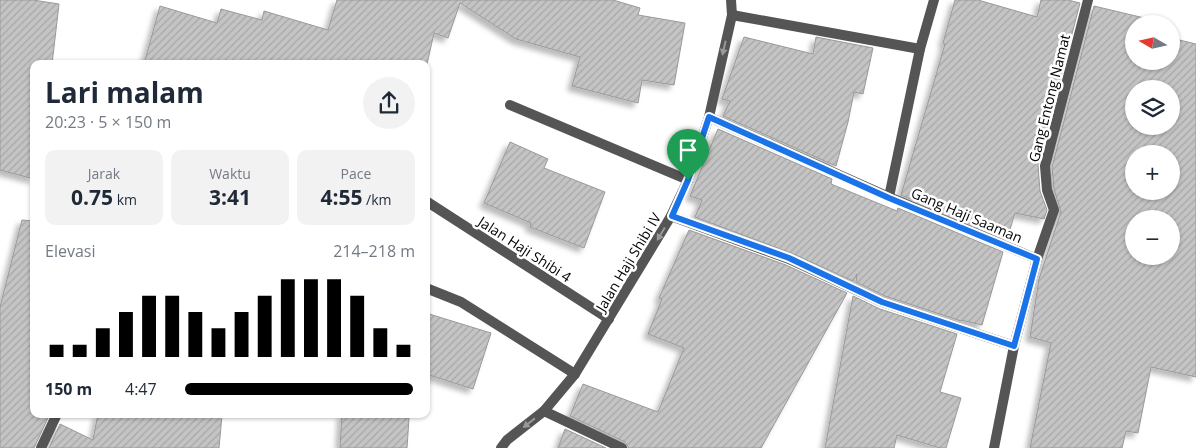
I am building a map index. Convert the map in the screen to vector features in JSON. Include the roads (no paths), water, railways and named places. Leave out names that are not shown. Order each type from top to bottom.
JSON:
[{"type":"street","name":"Jalan Haji Shibi IV","points":[[501,448],[507,440],[544,411],[575,374],[672,216],[688,180],[709,117],[732,15],[731,0]]},
{"type":"street","points":[[889,198],[920,49],[934,0]]},
{"type":"street","name":"Gang Entong Namat","points":[[1037,259],[1054,210],[1047,190],[1045,166],[1088,0]]},
{"type":"street","points":[[732,15],[920,49]]},
{"type":"street","points":[[510,105],[688,180]]},
{"type":"street","name":"Gang Haji Saaman","points":[[709,117],[889,198],[1037,259]]},
{"type":"street","name":"Jalan Haji Shibi 4","points":[[430,204],[610,319]]},
{"type":"street","points":[[672,216],[789,258],[882,302],[1014,346]]},
{"type":"street","points":[[994,448],[1014,346],[1037,259]]},
{"type":"street","points":[[430,290],[461,302],[575,374]]},
{"type":"street","points":[[544,411],[622,448]]},
{"type":"street","points":[[41,448],[55,418]]}]
